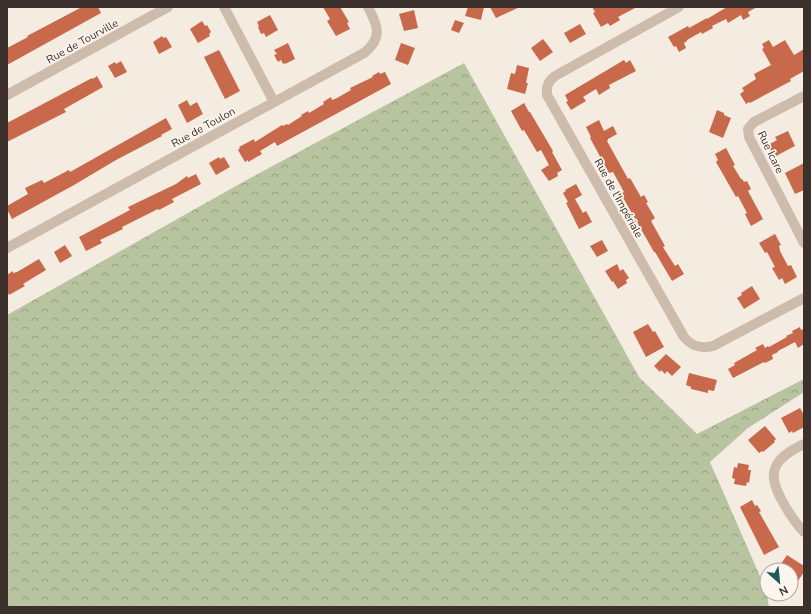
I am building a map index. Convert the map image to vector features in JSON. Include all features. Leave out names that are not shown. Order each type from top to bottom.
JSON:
[{"type":"street","name":"Rue de Tourville","points":[[7,95],[168,7]]},
{"type":"street","points":[[224,7],[274,102]]},
{"type":"street","name":"Rue de Toulon","points":[[7,248],[364,53],[373,46],[377,39],[378,29],[368,7]]},
{"type":"street","name":"Rue de l'Impériale","points":[[679,7],[554,76],[549,81],[546,88],[548,95],[689,344],[702,348],[713,346],[804,298]]},
{"type":"street","name":"Rue Icare","points":[[804,96],[754,122],[748,130],[750,137],[804,243]]},
{"type":"street","points":[[804,444],[786,453],[780,459],[775,468],[774,479],[778,491],[794,522],[804,532]]},
{"type":"green space","points":[[464,63],[639,377],[697,434],[804,379],[804,392],[748,428],[710,462],[759,574],[759,602],[768,602],[769,607],[7,607],[7,315],[243,182]]},
{"type":"building","points":[[82,7],[98,7],[101,13],[7,65],[7,48]]},
{"type":"building","points":[[323,7],[340,7],[349,22],[347,23],[350,29],[336,36],[327,21],[330,19]]},
{"type":"building","points":[[468,7],[484,7],[481,20],[465,16]]},
{"type":"building","points":[[490,7],[520,7],[496,18]]},
{"type":"building","points":[[592,7],[637,7],[618,17],[620,20],[610,26],[608,23],[601,27],[593,13],[595,12]]},
{"type":"building","points":[[727,7],[757,7],[748,12],[750,16],[743,20],[741,15],[728,23],[726,19],[712,26],[713,28],[702,34],[701,32],[687,40],[684,43],[686,48],[679,52],[676,46],[674,47],[668,37],[688,26],[689,28],[707,19]]},
{"type":"building","points":[[414,10],[418,28],[404,31],[399,14]]},
{"type":"building","points":[[270,15],[278,30],[266,37],[264,33],[261,34],[257,22]]},
{"type":"building","points":[[455,20],[464,23],[459,33],[451,30]]},
{"type":"building","points":[[202,21],[205,26],[207,25],[211,32],[209,34],[210,36],[198,43],[190,29]]},
{"type":"building","points":[[580,24],[586,34],[570,43],[564,33]]},
{"type":"building","points":[[162,36],[163,38],[166,37],[172,47],[159,54],[153,42]]},
{"type":"building","points":[[543,39],[553,52],[540,61],[531,48]]},
{"type":"building","points":[[769,40],[773,47],[785,40],[794,55],[804,49],[804,71],[790,79],[791,81],[746,104],[740,94],[744,91],[742,88],[756,79],[754,74],[771,65],[762,49],[764,48],[762,44]]},
{"type":"building","points":[[288,43],[295,59],[283,64],[281,60],[278,62],[274,55],[277,54],[274,50]]},
{"type":"building","points":[[401,43],[415,48],[408,65],[395,60]]},
{"type":"building","points":[[219,50],[240,91],[225,99],[204,57]]},
{"type":"building","points":[[624,60],[626,63],[630,60],[636,71],[609,85],[610,88],[599,95],[596,89],[583,97],[586,101],[571,110],[566,102],[568,101],[565,95]]},
{"type":"building","points":[[121,61],[127,72],[115,78],[108,66],[115,62],[116,64]]},
{"type":"building","points":[[517,65],[529,68],[526,83],[528,83],[525,94],[507,89],[511,73],[515,74]]},
{"type":"building","points":[[379,72],[380,74],[385,72],[391,84],[277,146],[275,142],[260,151],[262,154],[248,162],[248,160],[245,162],[238,150],[240,148],[239,147],[254,139],[255,142],[282,125],[288,125],[302,116],[301,115],[308,111],[309,113],[324,104],[323,102],[331,97],[332,100],[337,98],[351,90],[350,88],[373,77],[372,76]]},
{"type":"building","points":[[97,76],[103,87],[64,109],[66,112],[7,142],[7,123]]},
{"type":"building","points":[[187,100],[190,106],[197,102],[203,114],[187,123],[178,105]]},
{"type":"building","points":[[524,103],[553,151],[552,152],[562,170],[557,173],[558,176],[549,181],[541,170],[549,165],[541,150],[537,152],[524,130],[522,131],[511,111]]},
{"type":"building","points":[[717,110],[731,118],[723,138],[709,132]]},
{"type":"building","points":[[166,118],[172,129],[161,135],[162,136],[116,160],[12,219],[7,206],[28,194],[25,188],[42,180],[44,183],[69,170],[70,172]]},
{"type":"building","points":[[599,120],[604,131],[613,126],[617,134],[607,141],[628,179],[630,178],[641,197],[644,195],[648,202],[646,203],[655,218],[651,221],[665,246],[663,247],[675,266],[678,264],[684,274],[672,281],[621,194],[624,192],[613,172],[609,173],[590,138],[591,137],[586,127]]},
{"type":"building","points":[[788,131],[795,146],[774,157],[768,145],[777,140],[775,137]]},
{"type":"building","points":[[726,148],[735,165],[733,166],[741,179],[744,182],[747,181],[751,189],[748,191],[763,219],[751,226],[745,214],[747,213],[738,196],[736,197],[716,162],[718,160],[715,154]]},
{"type":"building","points":[[219,157],[220,159],[224,157],[230,167],[216,175],[209,163]]},
{"type":"building","points":[[804,163],[804,190],[795,194],[785,173]]},
{"type":"building","points":[[196,174],[201,184],[172,199],[174,202],[122,227],[123,229],[100,240],[102,243],[86,251],[79,237],[130,210],[128,207],[176,184],[187,176],[188,178]]},
{"type":"building","points":[[576,184],[582,195],[575,199],[583,213],[586,211],[592,222],[579,229],[566,203],[568,202],[563,193],[566,191],[565,190]]},
{"type":"building","points":[[775,234],[781,245],[779,246],[780,251],[788,266],[791,265],[797,277],[785,284],[782,278],[779,280],[772,268],[775,267],[767,252],[765,253],[759,243]]},
{"type":"building","points":[[602,240],[608,251],[597,257],[590,246]]},
{"type":"building","points":[[65,245],[72,256],[60,263],[54,252]]},
{"type":"building","points":[[39,259],[46,270],[23,284],[25,286],[9,295],[7,291],[7,275],[13,271],[13,273],[17,272]]},
{"type":"building","points":[[617,264],[620,271],[623,269],[629,278],[626,280],[627,283],[618,289],[605,271]]},
{"type":"building","points":[[752,286],[760,299],[744,309],[737,298],[742,295],[741,293]]},
{"type":"building","points":[[648,324],[653,332],[655,331],[664,347],[646,357],[633,332]]},
{"type":"building","points":[[800,327],[801,330],[804,329],[804,344],[798,348],[795,342],[772,355],[773,359],[733,378],[728,369],[735,365],[734,363],[757,350],[755,348],[763,344],[765,348],[768,346],[769,347],[787,337],[786,336],[793,333],[792,331]]},
{"type":"building","points":[[666,354],[681,367],[672,376],[667,371],[665,374],[661,370],[660,372],[654,366]]},
{"type":"building","points":[[689,373],[717,380],[714,391],[708,390],[708,393],[691,389],[691,387],[686,385]]},
{"type":"building","points":[[800,408],[804,415],[804,427],[793,433],[792,431],[789,433],[781,418]]},
{"type":"building","points":[[765,426],[776,439],[774,441],[775,442],[763,452],[762,451],[759,453],[748,440]]},
{"type":"building","points":[[738,463],[749,465],[748,470],[751,470],[749,483],[747,482],[746,486],[734,484],[735,479],[732,478],[734,467],[737,468]]},
{"type":"building","points":[[752,500],[755,506],[757,505],[761,511],[759,512],[779,547],[764,555],[740,507]]},
{"type":"building","points":[[787,555],[798,562],[782,562]]},
{"type":"building","points":[[799,563],[804,566],[804,572],[799,579]]}]
